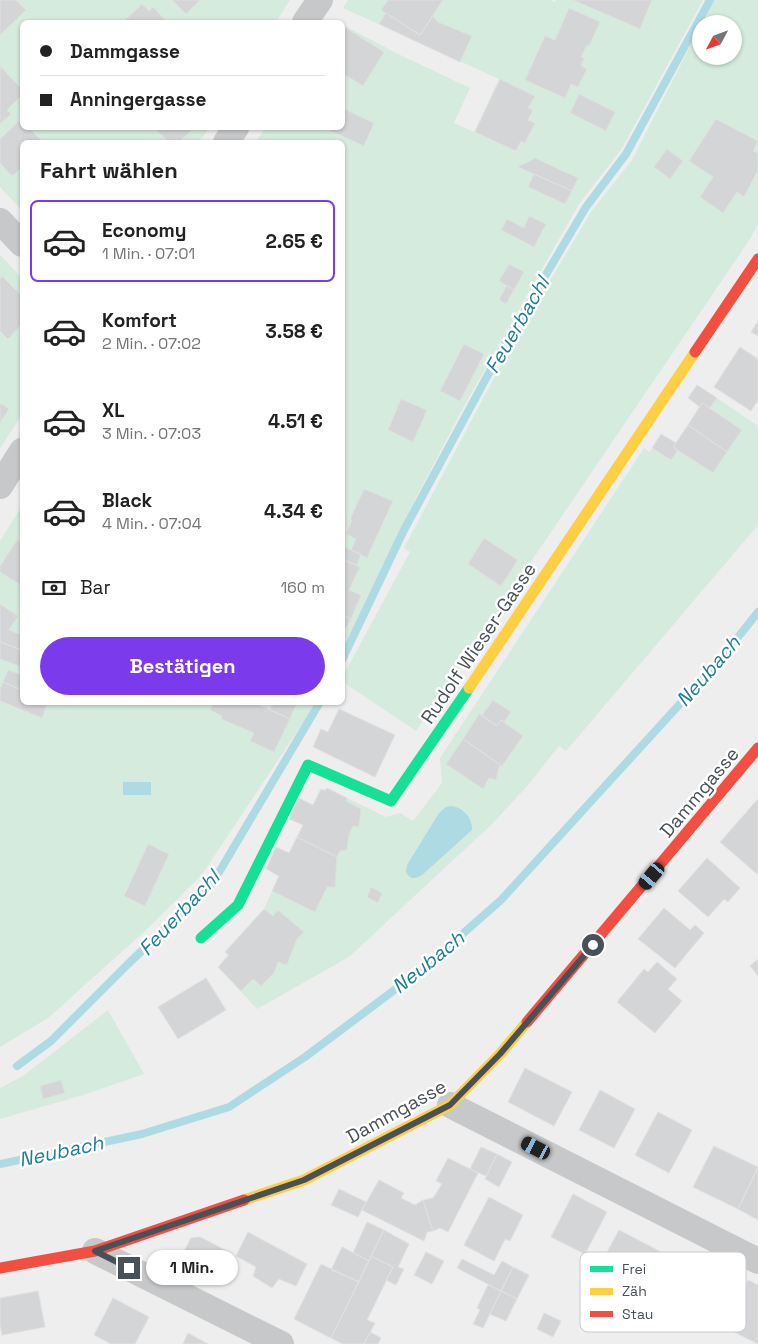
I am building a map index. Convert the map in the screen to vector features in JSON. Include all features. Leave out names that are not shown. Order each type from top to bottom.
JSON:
[{"type":"street","points":[[306,20],[320,0]]},
{"type":"street","points":[[0,221],[20,242]]},
{"type":"street","name":"Rudolf Wieser-Gasse","points":[[201,938],[238,905],[308,764],[391,801],[758,259]]},
{"type":"street","points":[[0,486],[20,454]]},
{"type":"street","name":"Dammgasse","points":[[0,1268],[95,1251],[304,1180],[450,1105],[500,1054],[758,748]]},
{"type":"street","points":[[450,1105],[740,1252]]},
{"type":"street","points":[[95,1251],[281,1344]]},
{"type":"street","points":[[746,1255],[758,1261]]},
{"type":"green space","points":[[0,0],[290,0],[277,20],[20,20],[20,130],[208,130],[200,140],[20,140],[20,208],[0,187]]},
{"type":"green space","points":[[348,0],[550,0],[555,2],[556,0],[703,0],[695,15],[692,15],[692,20],[621,150],[579,204],[463,408],[416,498],[345,645],[345,140],[257,140],[264,130],[345,130],[345,26],[470,88],[454,123],[474,132],[499,79],[343,8]]},
{"type":"green space","points":[[714,0],[758,0],[758,224],[750,239],[416,731],[345,683],[345,672],[410,552],[404,548],[512,344],[591,212],[632,160],[692,43],[692,65],[742,65],[742,15],[706,15]]},
{"type":"green space","points":[[0,255],[20,276],[20,417],[0,449]]},
{"type":"green space","points":[[717,398],[758,426],[758,525],[566,751],[559,746],[528,785],[493,823],[349,957],[257,1009],[218,967],[228,956],[225,952],[264,909],[321,789],[325,790],[327,788],[386,817],[400,813],[413,821],[442,783],[440,758],[644,448],[649,452],[652,448],[671,460],[678,450],[713,473],[741,430],[710,408]]},
{"type":"green space","points":[[20,509],[20,705],[315,705],[201,876],[145,931],[48,1018],[0,1047],[0,541]]},
{"type":"green space","points":[[108,1010],[144,1074],[83,1095],[0,1119],[0,1088],[23,1076]]},
{"type":"water","points":[[123,782],[151,782],[151,795],[123,795]]},
{"type":"water","points":[[450,806],[459,808],[469,817],[472,830],[422,875],[411,878],[406,872],[407,865],[439,813]]},
{"type":"building","points":[[0,0],[16,0],[26,10],[0,35]]},
{"type":"building","points":[[172,0],[200,0],[186,14]]},
{"type":"building","points":[[388,0],[443,0],[420,35],[381,10]]},
{"type":"building","points":[[573,0],[652,0],[640,29]]},
{"type":"building","points":[[142,4],[149,11],[153,7],[165,20],[125,20]]},
{"type":"building","points":[[569,8],[600,22],[589,46],[587,45],[581,57],[584,58],[581,66],[587,69],[578,87],[571,84],[565,98],[525,80],[545,36],[555,40]]},
{"type":"building","points":[[386,13],[420,35],[433,16],[438,22],[472,36],[460,62],[379,24]]},
{"type":"building","points":[[346,28],[384,52],[363,86],[345,75]]},
{"type":"building","points":[[0,66],[20,87],[20,97],[7,110],[11,114],[0,124]]},
{"type":"building","points":[[500,79],[535,96],[528,108],[533,110],[528,120],[535,123],[525,143],[521,141],[516,151],[475,132]]},
{"type":"building","points":[[579,94],[615,112],[606,131],[570,113]]},
{"type":"building","points":[[345,109],[374,123],[364,146],[328,130],[345,130]]},
{"type":"building","points":[[716,119],[758,141],[753,151],[758,153],[758,170],[744,197],[737,192],[723,213],[700,197],[713,177],[689,161]]},
{"type":"building","points":[[20,120],[20,130],[31,130],[41,140],[20,140],[20,170],[12,176],[0,163],[0,139]]},
{"type":"building","points":[[156,130],[192,130],[181,140],[167,140]]},
{"type":"building","points":[[667,149],[683,161],[670,179],[654,167]]},
{"type":"building","points":[[535,158],[578,178],[572,191],[518,167]]},
{"type":"building","points":[[534,174],[572,191],[565,204],[528,187]]},
{"type":"building","points":[[529,216],[546,224],[534,247],[501,230],[507,219],[524,228]]},
{"type":"building","points":[[509,264],[524,272],[514,290],[499,281]]},
{"type":"building","points":[[2,276],[20,294],[20,326],[8,339],[0,331],[0,279]]},
{"type":"building","points":[[507,285],[514,290],[506,304],[499,300]]},
{"type":"building","points":[[758,321],[758,336],[751,332]]},
{"type":"building","points":[[464,344],[484,354],[460,401],[440,391]]},
{"type":"building","points":[[740,347],[758,359],[758,400],[751,411],[714,387]]},
{"type":"building","points":[[697,385],[717,398],[710,408],[702,403],[700,407],[688,398]]},
{"type":"building","points":[[401,399],[427,410],[413,442],[388,430]]},
{"type":"building","points":[[0,403],[9,409],[0,423]]},
{"type":"building","points":[[702,403],[742,430],[727,452],[688,425]]},
{"type":"building","points":[[688,425],[727,452],[713,473],[673,447]]},
{"type":"building","points":[[661,434],[676,443],[673,447],[678,450],[671,460],[652,448]]},
{"type":"building","points":[[364,489],[393,501],[367,558],[351,550],[356,539],[346,534],[352,520],[350,519]]},
{"type":"building","points":[[484,538],[518,560],[501,586],[468,564]]},
{"type":"building","points":[[17,540],[20,542],[20,585],[0,572],[0,566]]},
{"type":"building","points":[[345,547],[361,554],[357,565],[345,560]]},
{"type":"building","points":[[345,560],[360,567],[349,590],[361,595],[351,619],[345,616]]},
{"type":"building","points":[[0,604],[18,616],[9,630],[20,634],[20,649],[0,642]]},
{"type":"building","points":[[345,616],[351,619],[345,628]]},
{"type":"building","points":[[0,642],[20,649],[20,666],[0,659]]},
{"type":"building","points":[[8,670],[20,674],[20,689],[3,682]]},
{"type":"building","points":[[3,682],[20,689],[20,705],[47,705],[42,718],[0,701],[0,689]]},
{"type":"building","points":[[493,700],[511,712],[504,722],[501,720],[497,726],[482,715]]},
{"type":"building","points":[[212,705],[260,705],[290,719],[274,752],[250,741],[254,733],[221,719],[222,716],[210,710]]},
{"type":"building","points":[[272,705],[296,705],[290,719],[270,710]]},
{"type":"building","points":[[339,709],[395,735],[375,777],[313,747],[321,729],[328,732]]},
{"type":"building","points":[[479,714],[497,726],[501,720],[523,736],[502,766],[463,739]]},
{"type":"building","points":[[463,739],[502,766],[499,767],[496,780],[489,778],[483,789],[446,764]]},
{"type":"building","points":[[327,788],[347,798],[346,801],[361,809],[359,827],[353,826],[349,835],[347,850],[340,851],[337,857],[297,837],[303,825],[289,819],[299,798],[313,805],[321,789],[325,791]]},
{"type":"building","points":[[758,799],[758,873],[757,874],[720,842]]},
{"type":"building","points":[[297,837],[337,857],[335,887],[327,887],[315,912],[272,891],[279,876],[266,869],[276,847],[289,853]]},
{"type":"building","points":[[148,844],[169,854],[145,906],[124,896]]},
{"type":"building","points":[[707,858],[740,888],[728,902],[724,899],[708,917],[678,891]]},
{"type":"building","points":[[371,887],[382,893],[378,903],[367,897]]},
{"type":"building","points":[[664,908],[690,930],[695,925],[704,933],[675,968],[638,939]]},
{"type":"building","points":[[264,909],[273,916],[278,910],[304,932],[297,939],[287,965],[278,962],[274,973],[261,986],[253,979],[241,991],[218,967],[229,955],[225,952]]},
{"type":"building","points":[[758,959],[758,976],[750,966]]},
{"type":"building","points":[[657,962],[677,979],[668,989],[682,1001],[655,1033],[617,1002],[644,969],[648,972]]},
{"type":"building","points":[[206,978],[226,1010],[178,1039],[158,1007]]},
{"type":"building","points":[[525,1068],[572,1092],[554,1126],[508,1102]]},
{"type":"building","points":[[61,1080],[65,1093],[43,1099],[40,1086]]},
{"type":"building","points":[[600,1090],[635,1109],[614,1148],[579,1130]]},
{"type":"building","points":[[658,1112],[692,1130],[669,1173],[635,1155]]},
{"type":"building","points":[[714,1146],[758,1167],[738,1209],[693,1187]]},
{"type":"building","points":[[481,1147],[497,1154],[486,1176],[470,1169]]},
{"type":"building","points":[[497,1154],[512,1162],[499,1187],[485,1179]]},
{"type":"building","points":[[448,1158],[478,1173],[448,1232],[440,1228],[433,1231],[423,1200],[433,1198],[442,1184],[436,1181]]},
{"type":"building","points":[[758,1168],[758,1220],[738,1209]]},
{"type":"building","points":[[379,1180],[404,1193],[401,1198],[415,1205],[423,1200],[433,1231],[427,1232],[424,1241],[362,1210]]},
{"type":"building","points":[[339,1189],[366,1202],[358,1217],[331,1205]]},
{"type":"building","points":[[573,1194],[607,1212],[586,1252],[581,1252],[551,1237]]},
{"type":"building","points":[[489,1197],[523,1215],[510,1241],[505,1239],[494,1261],[464,1245]]},
{"type":"building","points":[[367,1222],[384,1230],[369,1261],[353,1253]]},
{"type":"building","points":[[384,1230],[409,1244],[398,1267],[404,1269],[396,1285],[386,1280],[393,1267],[371,1256]]},
{"type":"building","points":[[619,1230],[661,1252],[607,1252]]},
{"type":"building","points":[[248,1232],[307,1264],[296,1286],[279,1279],[272,1288],[253,1276],[256,1267],[236,1256]]},
{"type":"building","points":[[200,1237],[229,1252],[216,1275],[181,1257],[191,1238]]},
{"type":"building","points":[[342,1247],[369,1261],[359,1282],[331,1270]]},
{"type":"building","points":[[426,1252],[444,1261],[432,1284],[414,1275]]},
{"type":"building","points":[[371,1256],[393,1267],[367,1320],[375,1323],[364,1344],[343,1344],[331,1338]]},
{"type":"building","points":[[462,1259],[494,1275],[502,1261],[513,1267],[501,1291],[457,1268]]},
{"type":"building","points":[[321,1264],[359,1282],[331,1338],[294,1319]]},
{"type":"building","points":[[513,1267],[529,1275],[517,1299],[501,1291]]},
{"type":"building","points":[[748,1280],[758,1285],[758,1344],[734,1332],[746,1332],[746,1284]]},
{"type":"building","points":[[488,1285],[501,1291],[483,1328],[473,1324],[480,1310],[477,1308]]},
{"type":"building","points":[[38,1291],[45,1327],[2,1335],[0,1298]]},
{"type":"building","points":[[501,1291],[517,1299],[506,1321],[490,1314]]},
{"type":"building","points":[[113,1298],[149,1317],[135,1344],[111,1344],[94,1335]]},
{"type":"building","points":[[544,1313],[561,1321],[553,1337],[537,1329]]},
{"type":"building","points":[[370,1332],[381,1338],[378,1344],[364,1344]]},
{"type":"building","points":[[188,1333],[208,1344],[183,1344]]},
{"type":"waterway","name":"Feuerbachl","points":[[345,654],[404,530],[503,347],[586,207],[626,154],[710,0]]},
{"type":"waterway","name":"Neubach","points":[[0,1164],[142,1134],[229,1107],[305,1057],[425,967],[501,900],[720,660],[758,612]]},
{"type":"waterway","name":"Feuerbachl","points":[[17,1066],[51,1041],[212,884],[318,705]]},
{"type":"traffic: fast","points":[[201,938],[238,905],[308,765],[391,801],[469,688]]},
{"type":"traffic: slow","points":[[469,688],[695,352]]},
{"type":"traffic: slow","points":[[244,1200],[304,1180],[450,1105],[500,1054],[527,1022]]},
{"type":"traffic: jam","points":[[695,352],[758,259]]},
{"type":"traffic: jam","points":[[527,1022],[758,748]]},
{"type":"traffic: jam","points":[[0,1268],[95,1251],[244,1200]]},
{"type":"route","points":[[129,1268],[95,1251],[304,1180],[450,1105],[500,1054],[593,945]]}]
